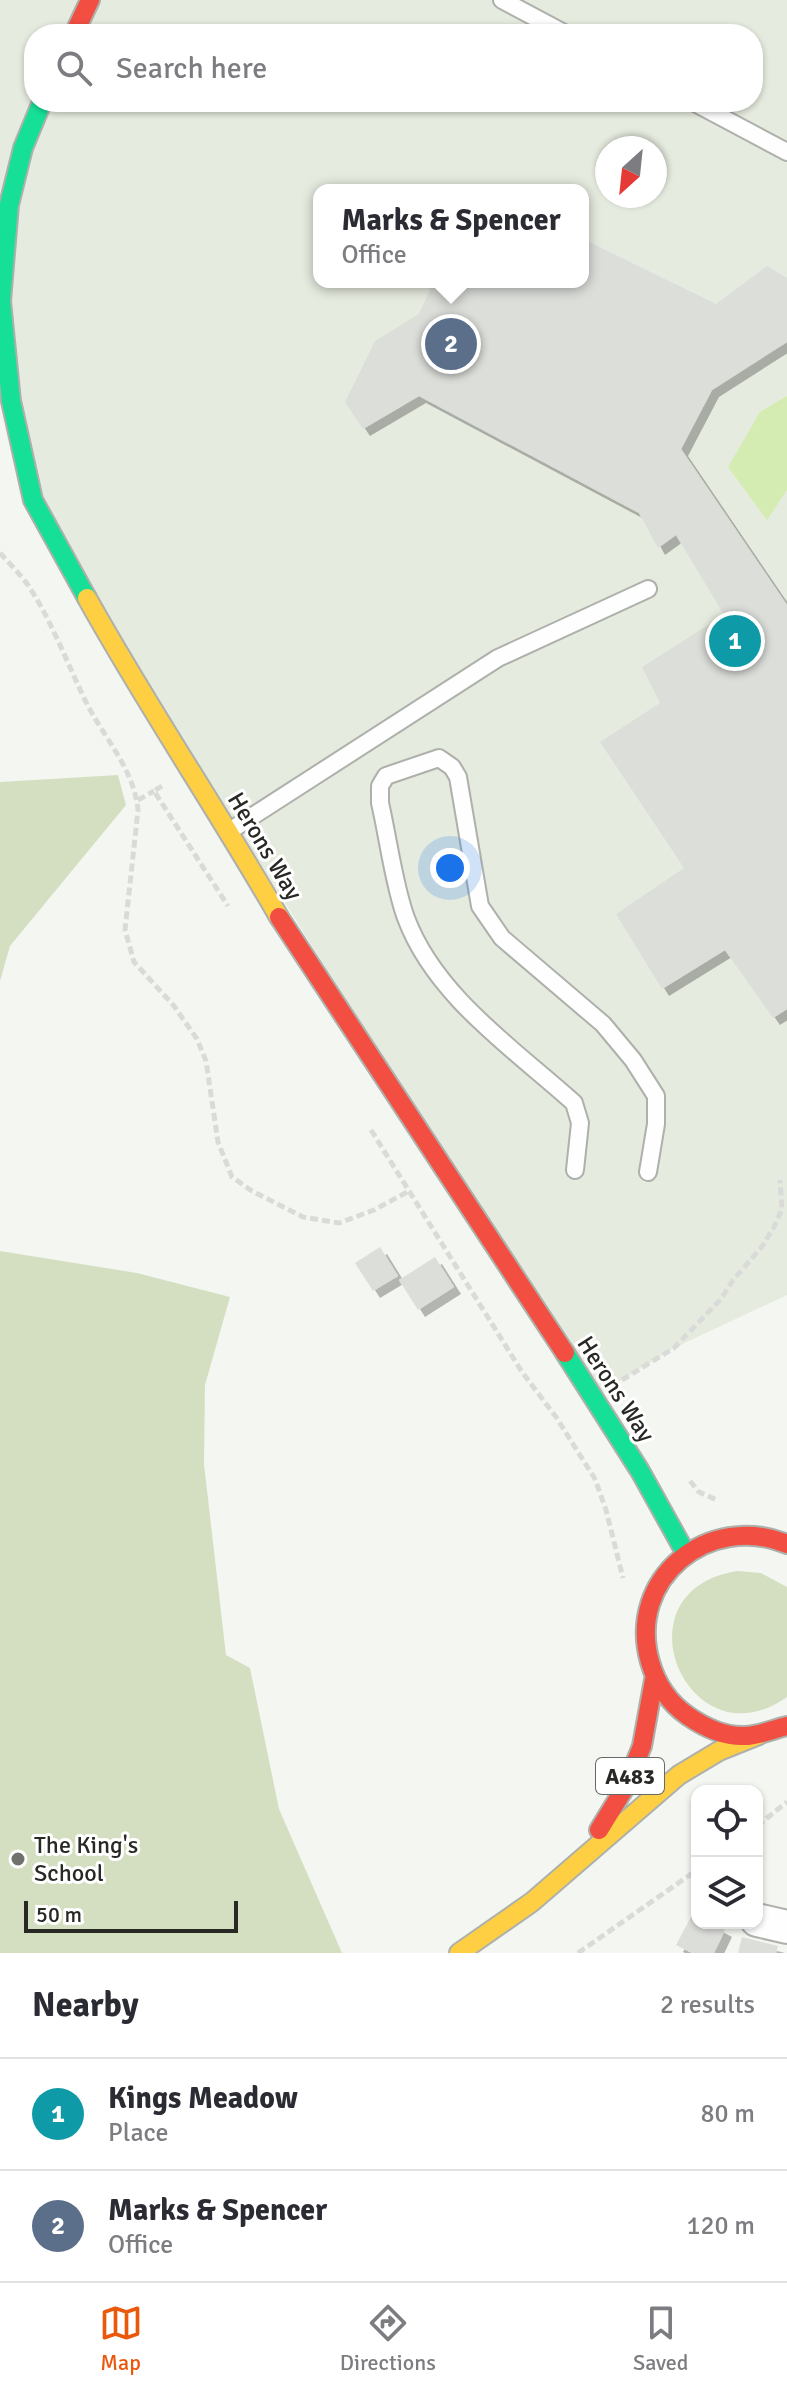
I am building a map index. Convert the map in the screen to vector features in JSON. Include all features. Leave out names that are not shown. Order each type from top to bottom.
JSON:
[{"type":"main road","points":[[79,24],[90,0]]},
{"type":"main road","name":"Herons Way","points":[[38,112],[23,148],[9,205],[1,301],[11,401],[33,500],[115,648],[230,831],[291,938],[594,1397],[685,1552]]},
{"type":"main road","name":"A483","points":[[759,1735],[728,1735],[698,1725],[672,1706],[654,1680],[645,1653],[644,1624],[651,1597],[665,1572],[685,1552],[713,1539],[744,1534],[783,1541]]},
{"type":"main road","name":"A483","points":[[579,1861],[626,1786],[642,1746],[654,1680]]},
{"type":"main road","name":"A483","points":[[459,1953],[532,1902],[679,1775],[719,1751],[787,1726]]},
{"type":"street","points":[[763,1921],[787,1927]]},
{"type":"lane","points":[[502,0],[547,24]]},
{"type":"lane","points":[[712,112],[787,152]]},
{"type":"lane","points":[[230,831],[498,658],[648,589]]},
{"type":"lane","points":[[575,1170],[580,1123],[574,1103],[460,1000],[426,958],[405,916],[380,803],[380,786],[386,776],[439,758],[452,767],[458,777],[480,906],[502,938],[603,1024],[633,1060],[656,1096],[656,1124],[648,1172]]},
{"type":"path","points":[[0,553],[28,585],[89,707],[119,756],[137,800],[125,930],[134,962],[174,1006],[197,1039],[206,1061],[218,1142],[232,1177],[303,1217],[339,1223],[374,1210],[409,1191]]},
{"type":"path","points":[[137,800],[154,791]]},
{"type":"path","points":[[594,1397],[674,1348],[721,1299],[774,1227],[782,1209],[780,1180]]},
{"type":"path","points":[[556,1417],[595,1479],[623,1576],[622,1591]]},
{"type":"path","points":[[682,1471],[699,1492],[723,1503]]},
{"type":"path","points":[[763,1821],[787,1802]]},
{"type":"path","points":[[578,1953],[691,1874]]},
{"type":"shaded area","points":[[0,0],[787,0],[787,1295],[674,1348],[594,1397],[33,500],[0,203]]},
{"type":"shaded area","points":[[787,396],[787,490],[767,520],[728,467],[760,412]]},
{"type":"shaded area","points":[[118,775],[126,805],[10,946],[0,981],[0,782]]},
{"type":"shaded area","points":[[0,1251],[137,1273],[230,1297],[205,1385],[204,1464],[226,1655],[250,1668],[279,1809],[342,1953],[0,1953]]},
{"type":"shaded area","points":[[737,1571],[761,1573],[787,1587],[787,1697],[752,1713],[720,1710],[695,1693],[678,1668],[672,1638],[678,1609],[699,1585]]},
{"type":"building","points":[[589,242],[716,304],[767,266],[787,278],[787,342],[712,390],[681,449],[787,605],[787,1009],[773,1018],[725,950],[662,989],[616,914],[684,868],[600,742],[660,703],[642,667],[724,615],[676,535],[658,548],[639,513],[419,396],[363,429],[345,402],[375,341],[419,314],[428,288],[589,288]]},
{"type":"building","points":[[380,1247],[398,1276],[373,1291],[355,1263]]},
{"type":"building","points":[[435,1257],[454,1287],[418,1310],[399,1280]]},
{"type":"building","points":[[691,1917],[691,1929],[725,1930],[714,1953],[692,1953],[676,1945]]},
{"type":"building","points":[[742,1937],[778,1946],[776,1953],[738,1953]]},
{"type":"traffic: fast","points":[[38,112],[23,148],[9,205],[1,301],[11,401],[33,500],[87,598]]},
{"type":"traffic: fast","points":[[565,1353],[640,1471],[685,1552]]},
{"type":"traffic: slow","points":[[87,598],[279,917]]},
{"type":"traffic: slow","points":[[459,1953],[532,1902],[679,1775],[719,1751],[759,1735]]},
{"type":"traffic: jam","points":[[79,24],[90,0]]},
{"type":"traffic: jam","points":[[279,917],[565,1353]]},
{"type":"traffic: jam","points":[[787,1544],[758,1536],[729,1537],[703,1545],[680,1560],[662,1579],[650,1604],[646,1632],[650,1662],[656,1677],[669,1699],[688,1716],[715,1730],[737,1736],[755,1735],[787,1726]]},
{"type":"traffic: jam","points":[[599,1830],[626,1786],[642,1746],[654,1680]]},
{"type":"place","name":"Marks & Spencer","points":[[451,344]]},
{"type":"place","name":"Kings Meadow","points":[[735,641]]},
{"type":"place","name":"The King's School","points":[[18,1859]]}]
